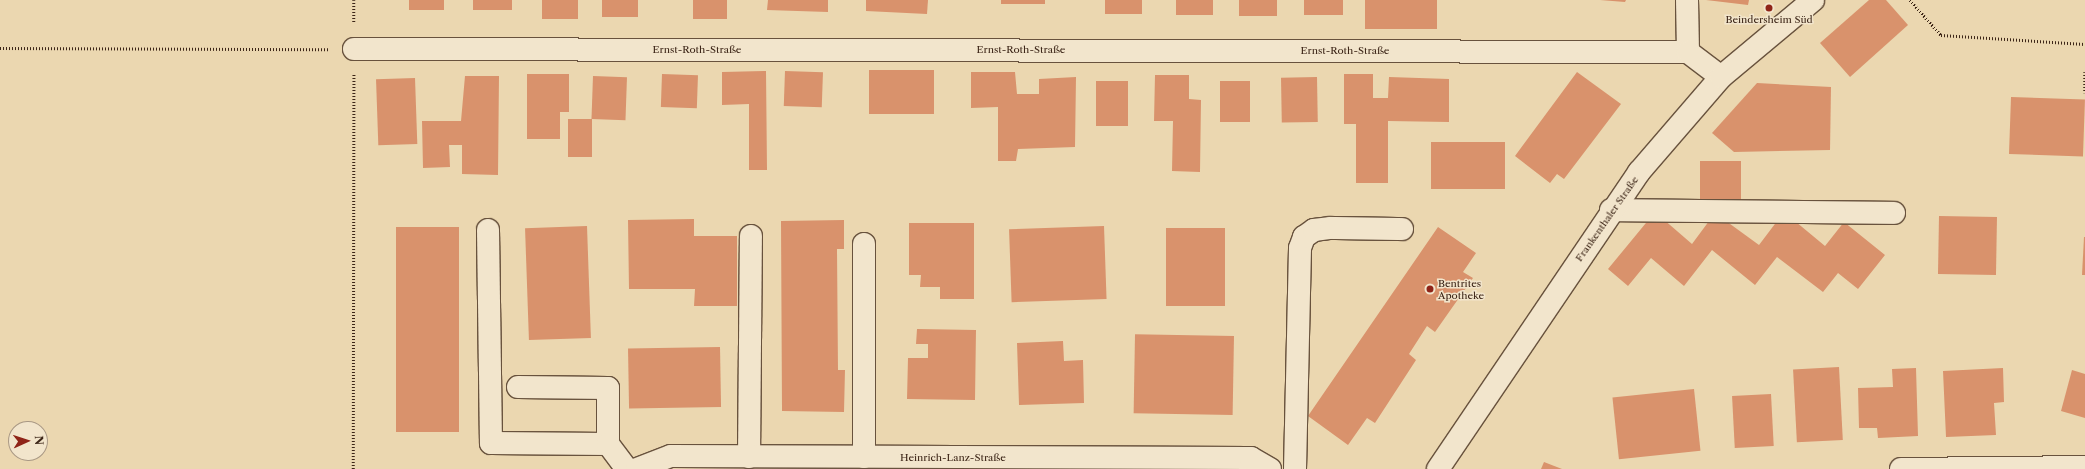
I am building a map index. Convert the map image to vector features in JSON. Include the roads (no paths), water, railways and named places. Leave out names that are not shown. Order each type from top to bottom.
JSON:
[{"type":"street","points":[[1687,0],[1688,52],[1720,77]]},
{"type":"street","name":"Frankenthaler Straße","points":[[1438,469],[1611,210],[1639,172],[1720,77],[1813,0]]},
{"type":"street","name":"Ernst-Roth-Straße","points":[[354,49],[1688,52]]},
{"type":"street","points":[[1611,210],[1894,213]]},
{"type":"street","points":[[1295,469],[1300,248],[1304,237],[1314,230],[1331,228],[1402,229]]},
{"type":"street","points":[[488,230],[491,443],[608,444]]},
{"type":"street","points":[[749,457],[751,236]]},
{"type":"street","points":[[864,244],[864,457]]},
{"type":"street","points":[[518,387],[608,388],[608,444],[627,469]]},
{"type":"street","name":"Heinrich-Lanz-Straße","points":[[637,469],[671,456],[864,457],[1033,463],[1251,458],[1270,469]]},
{"type":"street","points":[[1901,469],[2085,467]]},
{"type":"place","name":"Beindersheim Süd","points":[[1769,8]]},
{"type":"place","name":"Bentrites Apotheke","points":[[1430,289]]}]
